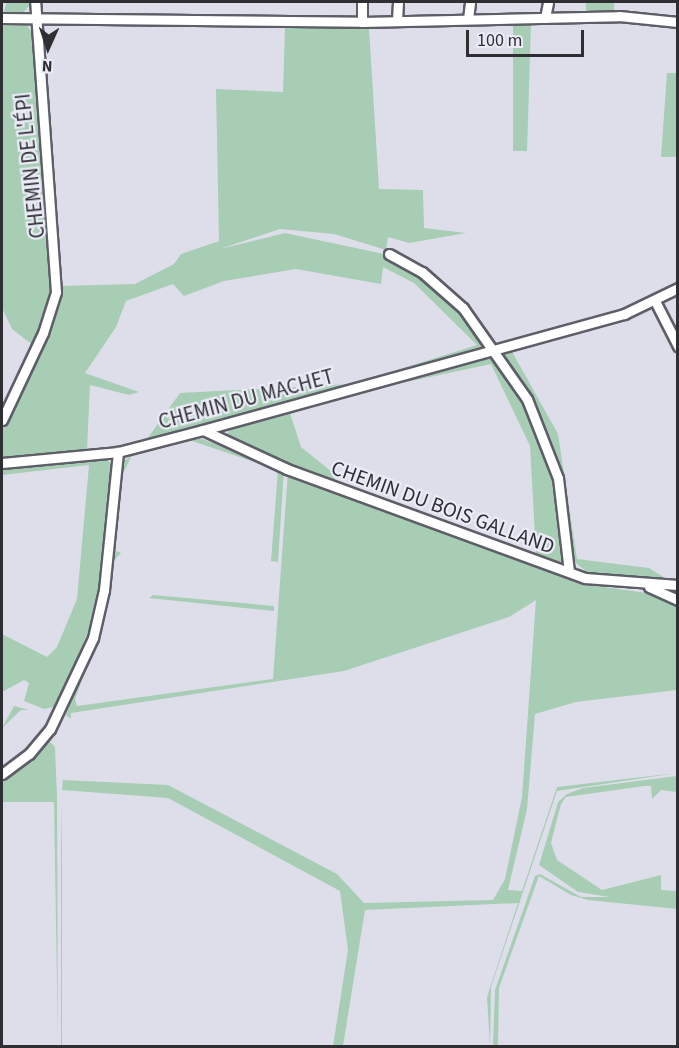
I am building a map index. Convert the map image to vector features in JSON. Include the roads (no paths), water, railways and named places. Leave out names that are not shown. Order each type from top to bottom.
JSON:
[{"type":"street","name":"CHEMIN DE L'ÉPI","points":[[2,420],[40,340],[56,292],[55,231],[34,18],[35,2]]},
{"type":"street","points":[[362,2],[362,22]]},
{"type":"street","points":[[397,21],[398,2]]},
{"type":"street","points":[[468,19],[470,2]]},
{"type":"street","points":[[545,18],[548,2]]},
{"type":"street","points":[[2,18],[362,22],[619,16],[678,22]]},
{"type":"street","points":[[389,254],[436,282],[496,350],[540,425],[558,478],[569,571]]},
{"type":"street","name":"CHEMIN DU MACHET","points":[[2,463],[118,452],[203,430],[496,350],[655,301],[678,288]]},
{"type":"street","points":[[655,301],[678,346]]},
{"type":"street","name":"CHEMIN DU BOIS GALLAND","points":[[203,430],[287,469],[597,581],[641,585],[678,585]]},
{"type":"street","points":[[2,774],[25,759],[50,729],[93,638],[104,590],[118,452]]},
{"type":"street","points":[[641,585],[678,600]]}]
